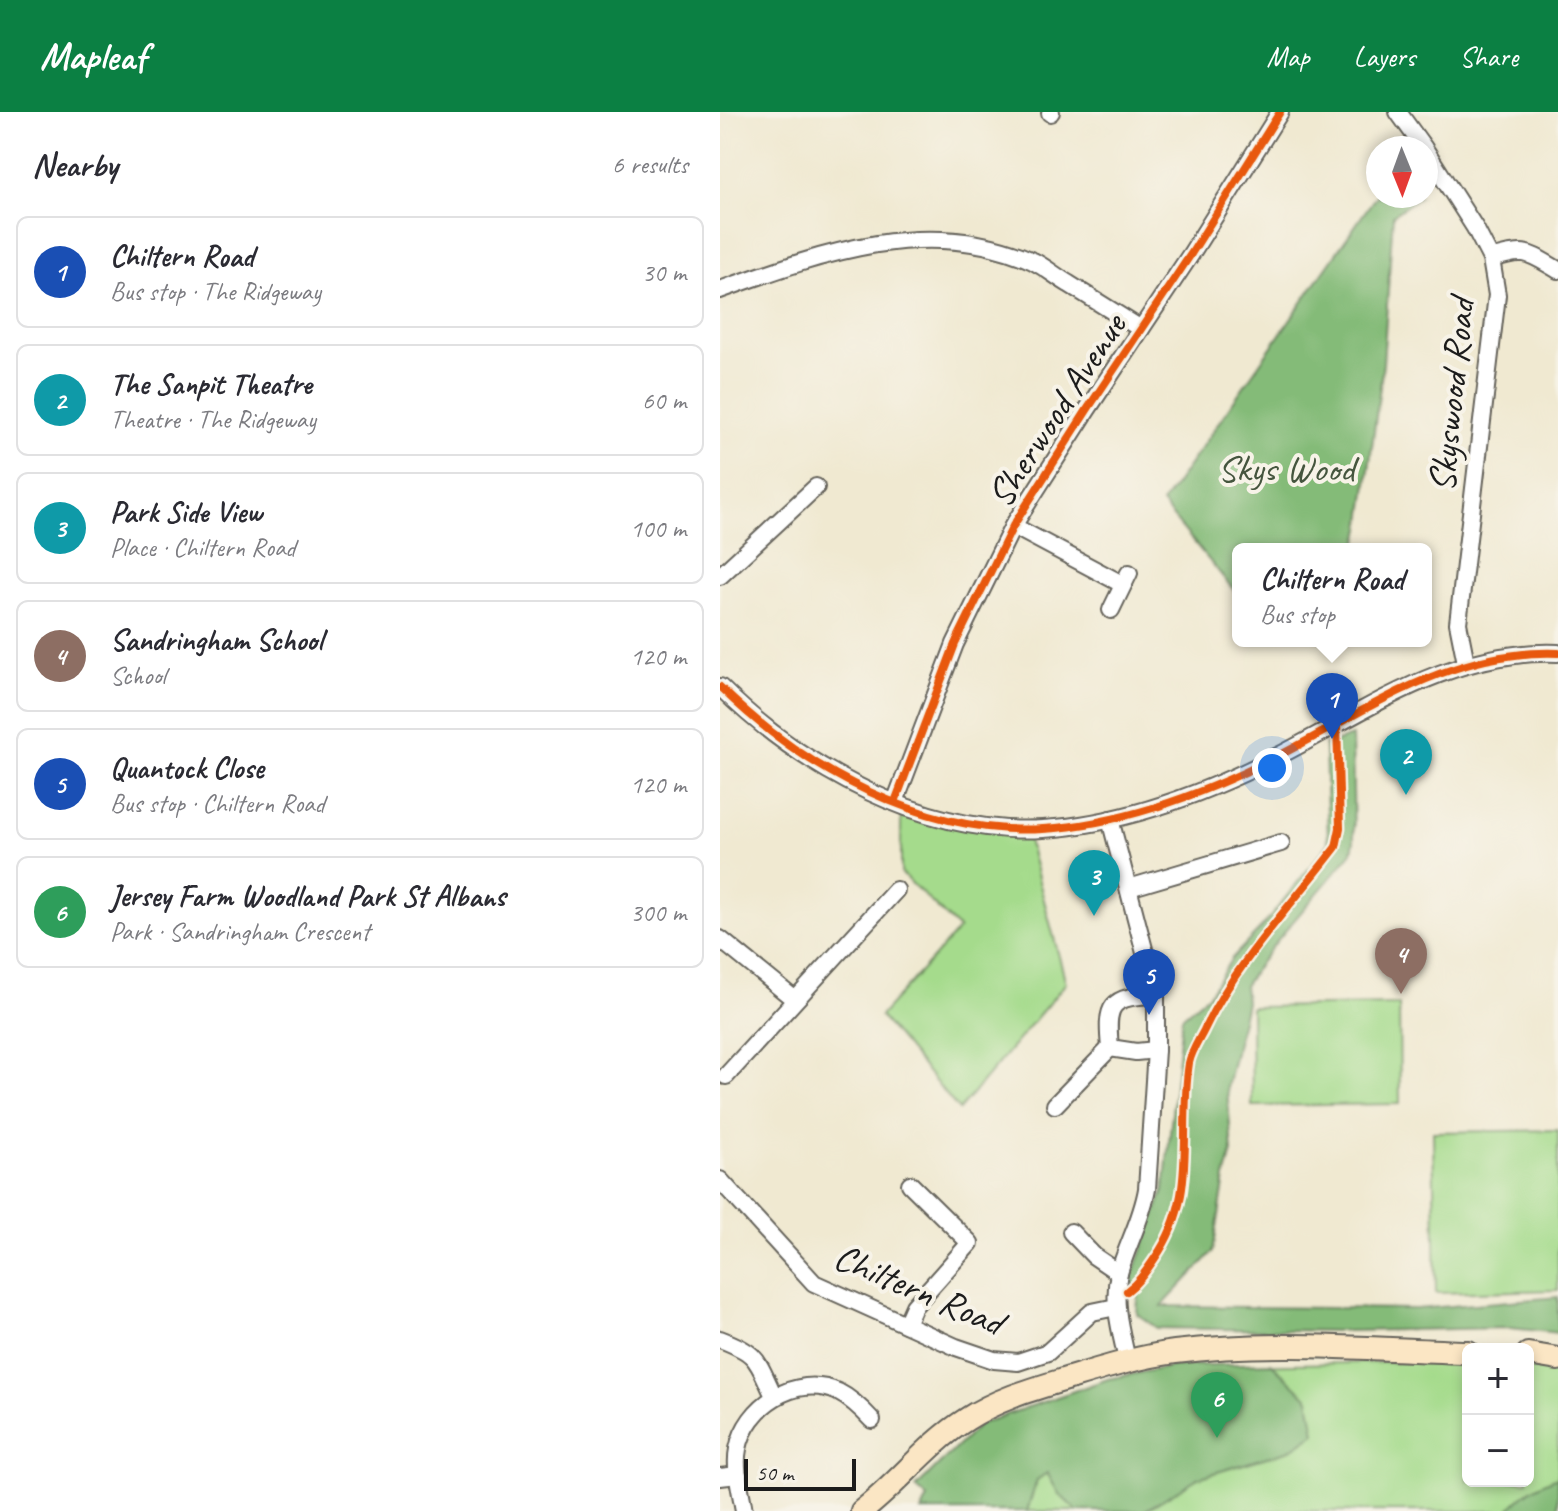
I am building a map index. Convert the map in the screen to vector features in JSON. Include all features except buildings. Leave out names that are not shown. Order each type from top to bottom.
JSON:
[{"type":"street","name":"Sherwood Avenue","points":[[895,802],[955,644],[1013,526],[1280,112]]},
{"type":"street","name":"Skyswood Road","points":[[1398,112],[1416,136]]},
{"type":"street","name":"Skyswood Road","points":[[1438,170],[1491,259],[1497,295],[1458,623],[1466,663]]},
{"type":"street","points":[[720,290],[814,259],[895,240],[932,238],[976,242],[1033,262],[1141,329]]},
{"type":"street","points":[[1491,259],[1515,251],[1530,253],[1558,270]]},
{"type":"street","points":[[720,576],[796,496],[816,487]]},
{"type":"street","points":[[1013,526],[1125,579],[1111,610]]},
{"type":"street","points":[[720,687],[751,718],[802,754],[864,790],[951,819],[1018,829],[1044,829],[1110,819],[1198,793],[1278,756],[1390,694],[1466,663],[1499,655],[1558,653]]},
{"type":"street","points":[[1110,819],[1156,995],[1156,1050],[1147,1189],[1145,1204],[1119,1273],[1116,1307],[1127,1360]]},
{"type":"street","points":[[1129,888],[1281,843]]},
{"type":"street","points":[[726,1076],[896,890]]},
{"type":"street","points":[[720,939],[794,999]]},
{"type":"street","points":[[1055,1105],[1110,1048],[1107,1017],[1111,1007],[1124,999],[1156,995]]},
{"type":"street","points":[[1110,1048],[1136,1052],[1156,1050]]},
{"type":"street","name":"Chiltern Road","points":[[720,1180],[814,1283],[956,1347],[994,1360],[1018,1362],[1048,1352],[1092,1312],[1116,1307]]},
{"type":"street","points":[[906,1324],[914,1306],[970,1243],[910,1184]]},
{"type":"street","points":[[1071,1232],[1094,1256],[1119,1273]]},
{"type":"street","points":[[720,1339],[748,1349],[758,1362],[774,1396]]},
{"type":"street","points":[[862,1511],[881,1497],[952,1429],[985,1409],[1037,1388],[1127,1360],[1174,1352],[1269,1346],[1462,1352]]},
{"type":"street","points":[[1534,1355],[1558,1359]]},
{"type":"street","points":[[744,1511],[737,1450],[747,1422],[774,1396],[806,1386],[835,1391],[855,1402],[872,1420]]},
{"type":"street","points":[[720,1477],[738,1475]]},
{"type":"green space","name":"Skys Wood","points":[[1368,208],[1403,208],[1393,215],[1383,364],[1358,543],[1232,543],[1232,588],[1162,504]]},
{"type":"green space","points":[[1352,736],[1352,852],[1282,934],[1244,986],[1246,1002],[1227,1088],[1232,1152],[1213,1252],[1162,1306],[1416,1309],[1558,1297],[1558,1333],[1510,1328],[1346,1331],[1157,1328],[1137,1314],[1138,1299],[1132,1278],[1164,1190],[1182,1017],[1209,994],[1232,958],[1262,927],[1328,844],[1325,745]]},
{"type":"green space","points":[[901,809],[1027,836],[1066,983],[959,1110],[880,1016],[959,929],[901,873]]},
{"type":"green space","points":[[1399,1005],[1400,1104],[1252,1106],[1251,1007]]},
{"type":"green space","points":[[1558,1130],[1558,1290],[1436,1293],[1433,1132]]},
{"type":"green space","points":[[1462,1361],[1462,1487],[1534,1487],[1534,1369],[1558,1371],[1558,1511],[922,1511],[928,1498],[916,1488],[980,1424],[1108,1379],[1174,1366]]},
{"type":"green space","points":[[1271,1363],[1309,1399],[1315,1433],[1290,1450],[1198,1478],[1144,1511],[1077,1511],[1059,1494],[1047,1473],[1037,1480],[1027,1511],[922,1511],[928,1498],[916,1488],[980,1424],[1108,1379],[1174,1366]]},
{"type":"green space","points":[[1558,1477],[1558,1511],[1508,1511],[1530,1490]]},
{"type":"cycle path","points":[[895,802],[955,644],[1013,526],[1280,112]]},
{"type":"cycle path","points":[[720,687],[788,744],[868,791],[910,809],[954,821],[998,828],[1043,829],[1105,821],[1194,794],[1251,770],[1412,685],[1446,671],[1519,654],[1558,653]]},
{"type":"cycle path","points":[[1127,1291],[1155,1258],[1169,1234],[1177,1211],[1184,1164],[1186,1089],[1193,1050],[1217,1005],[1248,958],[1336,847],[1340,828],[1337,724]]},
{"type":"place","name":"Chiltern Road","points":[[1332,739]]},
{"type":"place","name":"The Sanpit Theatre","points":[[1406,795]]},
{"type":"place","name":"Park Side View","points":[[1094,916]]},
{"type":"place","name":"Sandringham School","points":[[1401,994]]},
{"type":"place","name":"Quantock Close","points":[[1149,1015]]},
{"type":"place","name":"Jersey Farm Woodland Park St Albans","points":[[1217,1438]]}]
